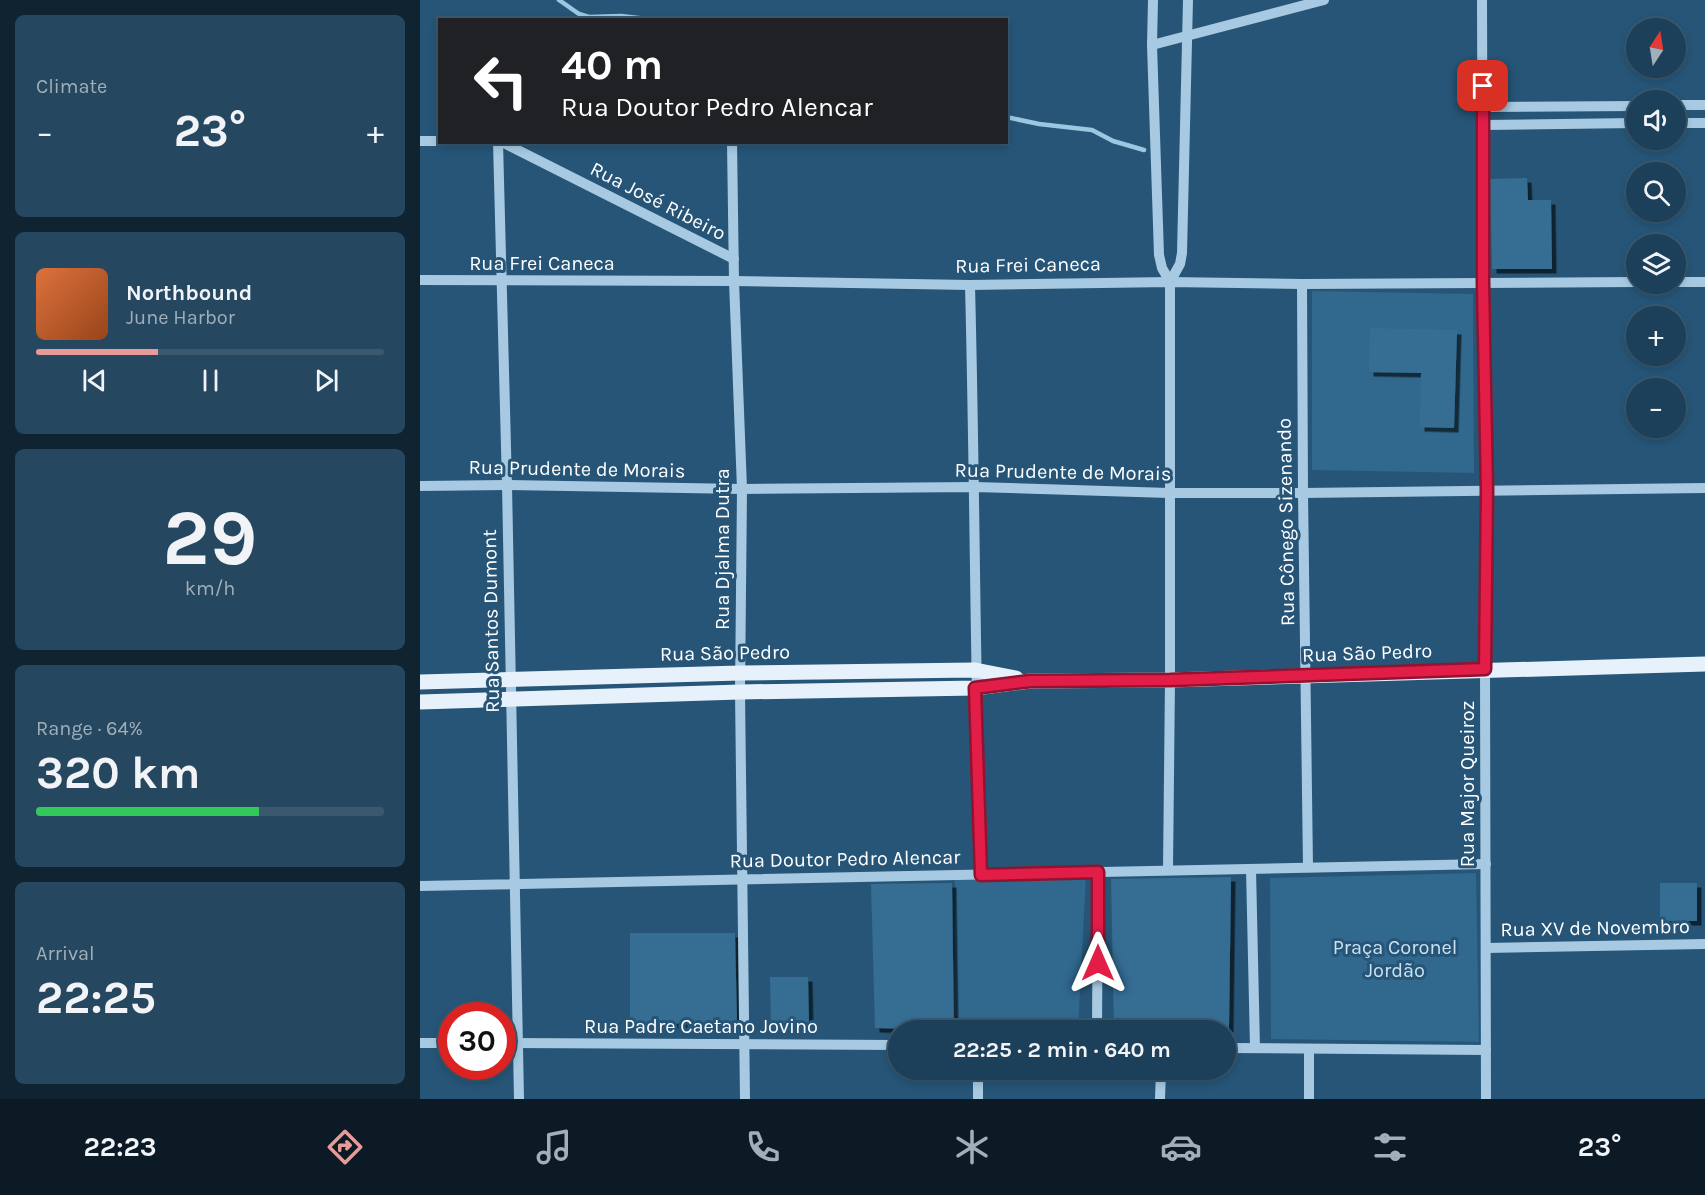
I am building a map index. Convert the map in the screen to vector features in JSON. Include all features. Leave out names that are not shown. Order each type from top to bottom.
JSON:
[{"type":"main road","name":"Rua São Pedro","points":[[420,702],[740,692],[975,688],[1030,681],[1170,680],[1705,664]]},
{"type":"main road","name":"Rua São Pedro","points":[[420,682],[740,673],[975,670],[1030,681]]},
{"type":"street","points":[[1153,0],[1152,45],[1158,255],[1170,282]]},
{"type":"street","points":[[1168,870],[1170,282],[1180,264],[1182,253],[1188,0]]},
{"type":"street","points":[[1152,45],[1324,0]]},
{"type":"street","name":"Rua Major Queiroz","points":[[1482,0],[1483,283],[1487,490],[1486,1099]]},
{"type":"street","points":[[1686,105],[1705,105]]},
{"type":"street","points":[[1483,107],[1626,106]]},
{"type":"street","points":[[1483,125],[1626,123]]},
{"type":"street","points":[[1686,123],[1705,123]]},
{"type":"street","points":[[420,141],[438,141]]},
{"type":"street","name":"Rua Santos Dumont","points":[[500,144],[519,1099]]},
{"type":"street","name":"Rua José Ribeiro","points":[[504,144],[734,259]]},
{"type":"street","name":"Rua Djalma Dutra","points":[[732,144],[734,281],[742,489],[740,692],[745,1099]]},
{"type":"street","name":"Rua Frei Caneca","points":[[420,280],[734,281],[970,285],[1170,282],[1302,284],[1626,282]]},
{"type":"street","points":[[1686,282],[1705,282]]},
{"type":"street","name":"Rua Cônego Sizenando","points":[[1302,284],[1302,494],[1308,867]]},
{"type":"street","points":[[970,285],[975,487],[975,688],[981,875]]},
{"type":"street","name":"Rua Prudente de Morais","points":[[420,486],[507,485],[742,489],[975,487],[1169,493],[1302,494],[1705,488]]},
{"type":"street","name":"Rua Doutor Pedro Alencar","points":[[420,886],[1486,864]]},
{"type":"street","points":[[1251,869],[1255,1048]]},
{"type":"street","points":[[1097,1020],[1098,872]]},
{"type":"street","name":"Rua XV de Novembro","points":[[1486,948],[1705,944]]},
{"type":"street","points":[[420,1043],[438,1043]]},
{"type":"street","name":"Rua Padre Caetano Jovino","points":[[517,1043],[888,1044]]},
{"type":"street","points":[[1236,1048],[1486,1050]]},
{"type":"street","points":[[1309,1049],[1309,1099]]},
{"type":"street","points":[[978,1080],[978,1099]]},
{"type":"street","points":[[1160,1099],[1161,1080]]},
{"type":"green space","points":[[1312,291],[1473,294],[1474,473],[1312,470]]},
{"type":"green space","name":"Praça Coronel Jordão","points":[[1476,873],[1479,1042],[1271,1039],[1270,878]]},
{"type":"green space","points":[[1086,876],[1079,1020],[954,1020],[955,879]]},
{"type":"building","points":[[1527,178],[1528,200],[1551,200],[1552,269],[1492,269],[1490,179]]},
{"type":"building","points":[[1370,328],[1457,330],[1454,428],[1420,427],[1421,373],[1369,372]]},
{"type":"building","points":[[1231,877],[1229,1020],[1114,1020],[1111,879]]},
{"type":"building","points":[[952,883],[954,1020],[888,1020],[888,1028],[875,1028],[871,884]]},
{"type":"building","points":[[1660,883],[1697,883],[1697,921],[1660,921]]},
{"type":"building","points":[[630,933],[735,933],[737,1023],[630,1024]]},
{"type":"building","points":[[770,977],[808,977],[809,1025],[771,1025]]},
{"type":"waterway","points":[[559,0],[579,14],[589,17],[638,18]]},
{"type":"waterway","points":[[1008,117],[1039,124],[1092,130],[1113,141],[1144,150]]},
{"type":"route","points":[[1098,963],[1098,872],[981,875],[975,688],[1030,681],[1170,680],[1485,669],[1487,490],[1483,283],[1483,86]]}]
